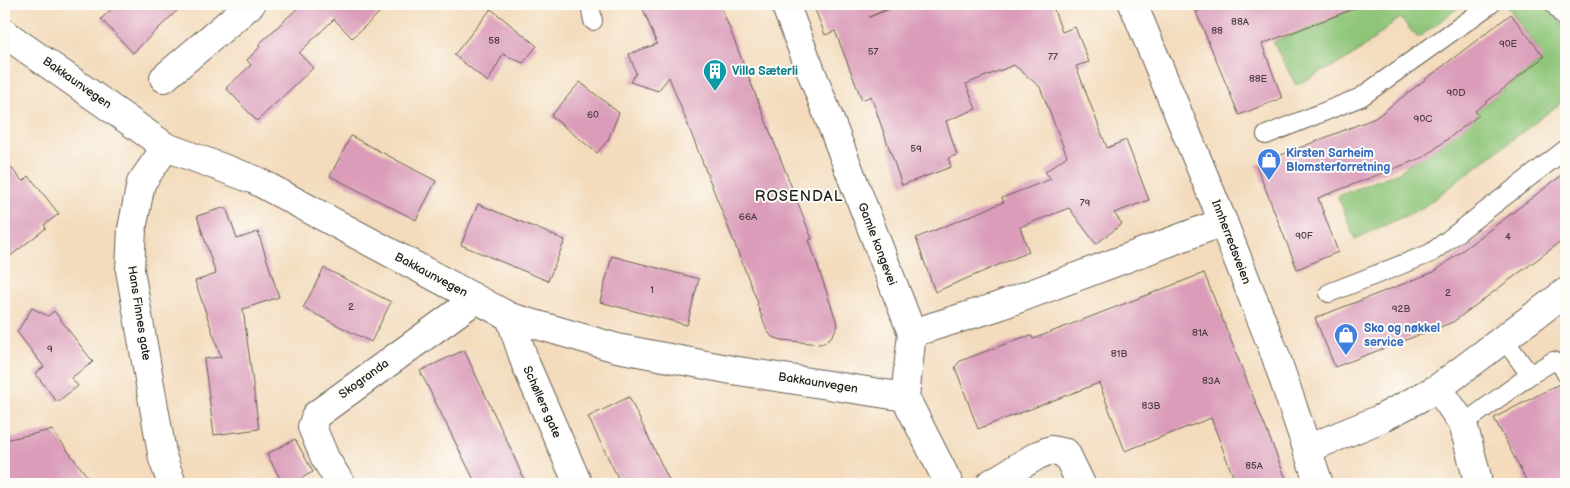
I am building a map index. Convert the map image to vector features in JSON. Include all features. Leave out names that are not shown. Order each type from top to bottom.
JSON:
[{"type":"street","points":[[164,78],[251,4]]},
{"type":"street","name":"Gamle kongevei","points":[[785,4],[912,333],[905,397]]},
{"type":"street","name":"Innherredsveien","points":[[1134,4],[1224,222],[1275,354],[1319,484]]},
{"type":"street","name":"Bakkaunvegen","points":[[4,33],[166,147],[255,180],[510,317],[617,348],[732,370],[905,397]]},
{"type":"street","name":"Hans Finnes gate","points":[[166,147],[141,183],[132,229],[130,270],[163,459],[172,484]]},
{"type":"street","points":[[912,333],[996,307],[1224,222]]},
{"type":"street","points":[[1307,449],[1380,419],[1438,388],[1566,292]]},
{"type":"street","name":"Skogranda","points":[[341,484],[326,458],[312,427],[316,415],[476,299]]},
{"type":"street","name":"Schøllers gate","points":[[510,317],[526,365],[578,484]]},
{"type":"street","points":[[1438,388],[1463,424],[1478,482]]},
{"type":"street","points":[[905,397],[949,484]]},
{"type":"street","points":[[990,484],[1038,455],[1051,450],[1066,453],[1081,484]]},
{"type":"lane","points":[[1266,135],[1361,98],[1491,4]]},
{"type":"lane","points":[[1554,4],[1566,20]]},
{"type":"lane","points":[[1329,293],[1431,252],[1566,149]]},
{"type":"lane","points":[[1504,339],[1530,376]]},
{"type":"lane","points":[[1463,424],[1553,360],[1562,366],[1566,374]]},
{"type":"green space","points":[[1356,4],[1463,4],[1418,38],[1400,18],[1351,57],[1296,85],[1273,42],[1341,15]]},
{"type":"green space","points":[[1506,4],[1547,4],[1566,30],[1566,99],[1422,208],[1355,239],[1338,196],[1399,172],[1544,58]]},
{"type":"building","points":[[117,4],[184,4],[133,53],[101,19]]},
{"type":"building","points":[[302,4],[389,4],[352,38],[334,19],[299,53],[313,68],[257,121],[226,88],[251,65],[247,60],[260,47],[258,45]]},
{"type":"building","points":[[641,4],[720,4],[812,239],[809,240],[838,326],[832,336],[825,342],[820,344],[782,340],[772,337],[767,331],[758,303],[669,77],[658,91],[630,82],[636,73],[629,54],[657,44]]},
{"type":"building","points":[[813,4],[898,4],[869,17],[903,4],[1052,4],[1062,32],[1075,27],[1089,62],[1076,66],[1107,148],[1126,140],[1149,200],[1114,213],[1122,224],[1096,244],[1069,208],[1020,227],[1029,252],[935,292],[916,238],[1004,202],[1002,198],[1051,179],[1045,172],[1067,156],[1040,87],[1014,65],[966,84],[976,109],[946,121],[957,155],[948,158],[951,167],[902,185],[871,96],[862,100],[835,31],[825,35]]},
{"type":"building","points":[[1218,4],[1361,4],[1361,6],[1262,44],[1282,98],[1239,115],[1196,12]]},
{"type":"building","points":[[491,9],[537,46],[523,63],[503,54],[488,82],[454,55]]},
{"type":"building","points":[[1511,14],[1544,57],[1475,111],[1479,115],[1424,157],[1318,198],[1338,252],[1297,269],[1256,165],[1375,118]]},
{"type":"building","points":[[580,82],[619,113],[608,140],[597,153],[551,116]]},
{"type":"building","points":[[351,136],[436,181],[416,220],[330,176]]},
{"type":"building","points":[[4,159],[23,182],[29,176],[59,214],[44,225],[46,228],[4,261]]},
{"type":"building","points":[[1566,172],[1566,238],[1453,322],[1335,367],[1315,318],[1434,272]]},
{"type":"building","points":[[478,204],[565,240],[548,281],[461,245]]},
{"type":"building","points":[[226,207],[237,239],[258,232],[279,297],[243,309],[259,429],[214,435],[204,359],[221,357],[195,281],[216,274],[197,216]]},
{"type":"building","points":[[612,256],[699,279],[687,325],[600,302]]},
{"type":"building","points":[[324,268],[391,302],[371,342],[303,308]]},
{"type":"building","points":[[1204,273],[1288,484],[1236,484],[1211,418],[1125,451],[1099,383],[978,429],[955,367],[960,361],[1024,337],[1032,336],[1033,339]]},
{"type":"building","points":[[32,308],[48,316],[54,311],[93,362],[71,378],[78,386],[57,402],[35,373],[44,367],[17,332]]},
{"type":"building","points":[[464,350],[526,484],[476,484],[420,371]]},
{"type":"building","points":[[1561,383],[1566,384],[1566,484],[1528,484],[1494,418]]},
{"type":"building","points":[[629,397],[671,484],[621,484],[588,417]]},
{"type":"building","points":[[52,430],[93,484],[4,484],[4,440]]},
{"type":"building","points":[[295,439],[313,472],[290,484],[283,484],[267,454]]},
{"type":"place","name":"Villa Sæterli","points":[[715,92]]},
{"type":"place","name":"Kirsten Sarheim Blomsterforretning","points":[[1269,181]]},
{"type":"place","name":"Sko og nøkkel service","points":[[1346,356]]},
{"type":"district","name":"ROSENDAL","points":[[799,196]]}]
